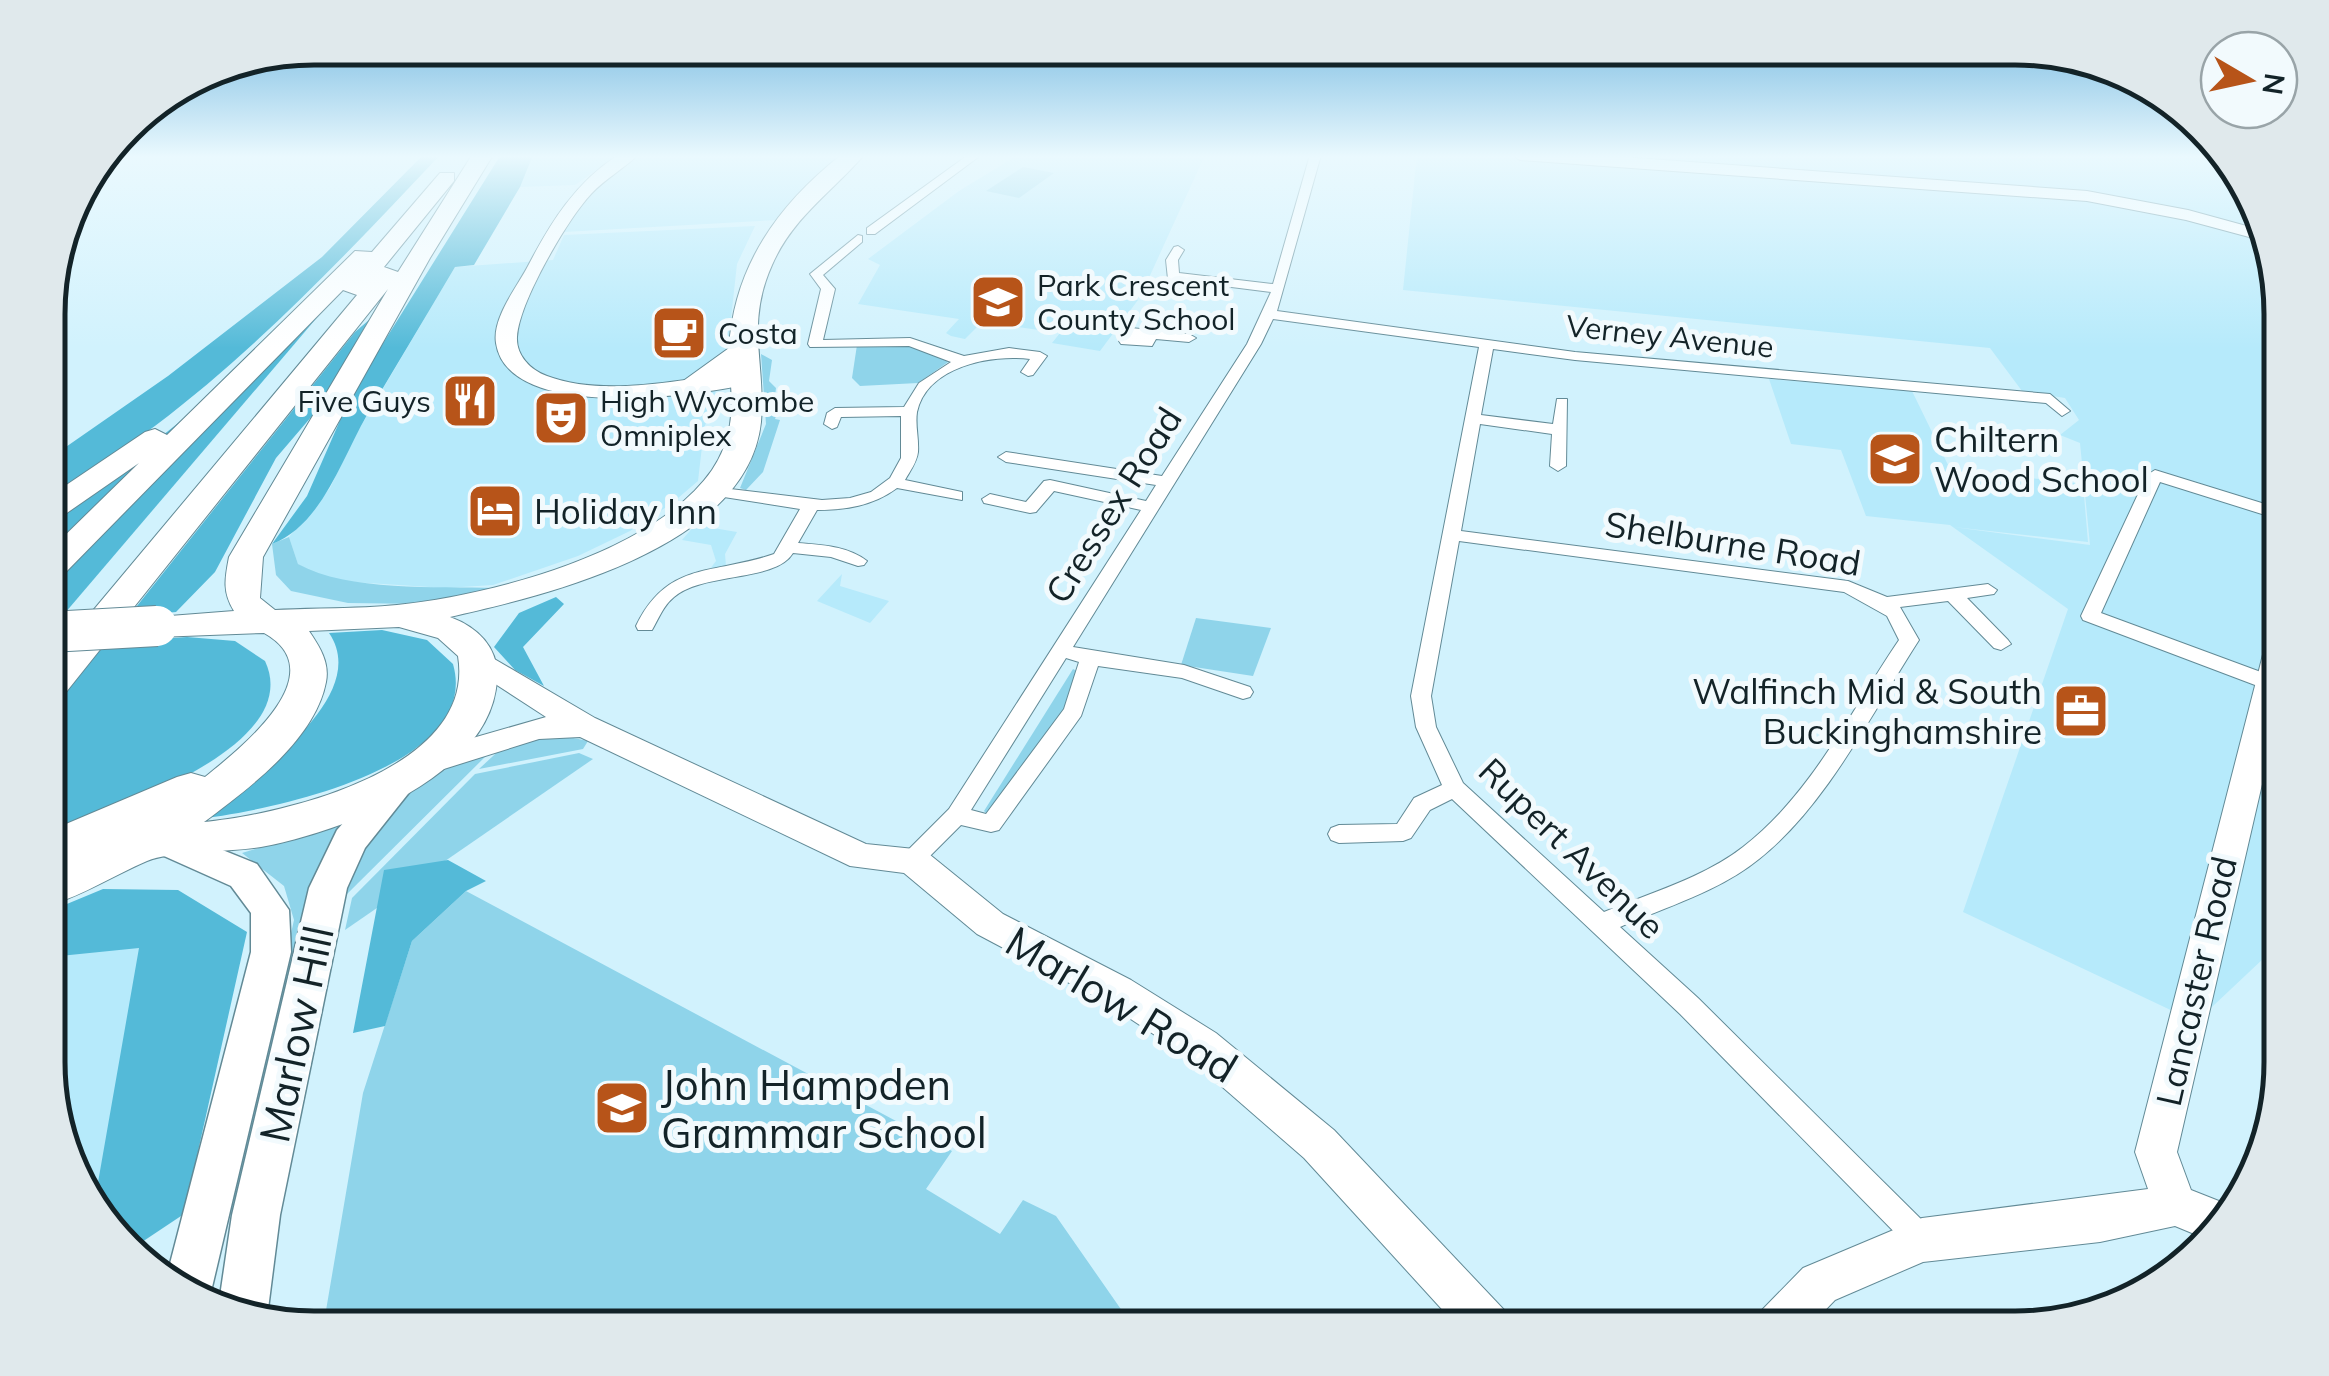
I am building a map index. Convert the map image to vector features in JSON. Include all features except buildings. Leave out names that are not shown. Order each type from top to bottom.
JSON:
[{"type":"highway","points":[[65,500],[146,446],[190,409],[332,278],[389,219]]},
{"type":"highway","points":[[65,554],[398,219]]},
{"type":"highway","points":[[65,638],[409,219]]},
{"type":"highway","points":[[65,669],[431,219]]},
{"type":"highway","points":[[65,881],[156,842],[248,762],[300,705],[310,677],[306,651],[292,636],[241,600],[238,586],[246,558],[443,219]]},
{"type":"highway","points":[[65,846],[156,842],[309,818],[412,772],[462,724],[474,704],[480,686],[478,656],[497,618],[551,582],[647,539],[711,490],[736,454],[746,408],[748,296],[767,247],[788,219]]},
{"type":"highway","points":[[696,384],[722,369],[744,364]]},
{"type":"highway","points":[[696,384],[724,393],[746,408]]},
{"type":"highway","points":[[246,558],[258,580],[270,590],[361,617]]},
{"type":"highway","points":[[65,631],[399,616],[551,582]]},
{"type":"highway","points":[[399,616],[452,632],[478,656]]},
{"type":"highway","points":[[65,841],[248,762]]},
{"type":"main road","name":"Marlow Hill","points":[[244,1301],[256,1215],[328,888],[350,840],[412,772]]},
{"type":"main road","name":"Marlow Hill","points":[[156,842],[244,874],[270,910],[271,952],[192,1279]]},
{"type":"street","points":[[564,219],[518,306],[505,339],[508,356],[539,380],[582,390],[696,384]]},
{"type":"street","points":[[886,219],[816,274],[828,289],[813,348],[910,342],[963,361]]},
{"type":"street","name":"Cressex Road","points":[[912,860],[956,815],[1269,314],[1298,219]]},
{"type":"street","points":[[2203,219],[2250,233]]},
{"type":"street","points":[[1178,250],[1167,276],[1279,289]]},
{"type":"street","name":"Verney Avenue","points":[[1269,314],[1574,356],[2050,399],[2062,412]]},
{"type":"street","points":[[1151,334],[1189,338]]},
{"type":"street","name":"Rupert Avenue","points":[[1487,344],[1422,696],[1436,756],[1454,788],[1794,1107],[1922,1240]]},
{"type":"street","points":[[894,483],[911,453],[909,411],[918,390],[963,361],[1009,352],[1040,356],[1028,372]]},
{"type":"street","points":[[1558,466],[1562,402]]},
{"type":"street","points":[[832,424],[834,413],[909,411]]},
{"type":"street","points":[[1472,418],[1560,430]]},
{"type":"street","points":[[1006,458],[1166,482]]},
{"type":"street","points":[[2263,510],[2155,474],[2090,616],[2263,681]]},
{"type":"street","points":[[711,490],[810,506],[855,500],[894,483],[956,496]]},
{"type":"street","points":[[990,499],[1030,508],[1050,485],[1150,507]]},
{"type":"street","points":[[645,626],[652,603],[671,587],[770,563],[791,546],[810,506]]},
{"type":"street","name":"Shelburne Road","points":[[1450,535],[1848,587],[1887,603],[1904,621],[1909,640],[1846,739],[1793,808],[1751,854],[1599,925]]},
{"type":"street","points":[[791,546],[834,552],[858,561]]},
{"type":"street","points":[[1887,603],[1988,590]]},
{"type":"street","points":[[1952,595],[2001,644]]},
{"type":"street","points":[[1060,650],[1184,672],[1243,692]]},
{"type":"street","points":[[478,656],[584,726],[862,857],[912,860]]},
{"type":"street","points":[[956,815],[992,824],[1074,711],[1090,658]]},
{"type":"street","name":"Lancaster Road","points":[[2175,1204],[2156,1152],[2263,713]]},
{"type":"street","points":[[412,772],[523,732],[584,726]]},
{"type":"street","points":[[1339,834],[1403,832],[1422,804],[1454,788]]},
{"type":"street","name":"Marlow Road","points":[[912,860],[990,924],[1118,991],[1202,1044],[1258,1088],[1320,1144],[1474,1310]]},
{"type":"street","points":[[1793,1310],[1819,1284],[1922,1240],[2100,1220],[2175,1204],[2209,1218]]},
{"type":"shaded area","points":[[359,219],[379,219],[208,384],[157,425],[65,485],[65,448],[168,376],[322,257]]},
{"type":"shaded area","points":[[461,219],[501,219],[474,265],[455,267],[317,506],[289,535],[272,544],[307,496],[352,393]]},
{"type":"shaded area","points":[[571,219],[778,219],[777,220],[564,232]]},
{"type":"shaded area","points":[[921,219],[1176,219],[1142,293],[1123,290],[1120,296],[1138,300],[1100,351],[1052,343],[1060,333],[982,322],[965,339],[946,333],[959,319],[858,304],[880,265],[868,259]]},
{"type":"shaded area","points":[[1410,219],[2245,219],[2256,250],[2263,298],[2263,959],[2196,1022],[1963,912],[2068,609],[1950,525],[1866,516],[1841,450],[1791,444],[1769,379],[1912,391],[1950,469],[2083,484],[2088,542],[1953,527],[2090,545],[2080,443],[2060,435],[2079,420],[2065,398],[2022,391],[1990,348],[1403,290]]},
{"type":"shaded area","points":[[755,226],[737,264],[727,355],[704,429],[698,481],[671,504],[630,531],[578,556],[493,585],[445,588],[352,582],[321,577],[298,564],[289,537],[330,488],[355,436],[455,267],[553,260],[564,235]]},
{"type":"shaded area","points":[[326,307],[65,613],[65,562]]},
{"type":"shaded area","points":[[384,307],[324,402],[276,458],[215,572],[176,612],[129,616],[355,332]]},
{"type":"shaded area","points":[[857,345],[913,345],[951,360],[918,383],[860,386],[852,378]]},
{"type":"shaded area","points":[[761,354],[772,360],[769,381],[776,388],[774,404],[780,404],[775,419],[780,420],[763,472],[746,490],[740,488],[766,424]]},
{"type":"shaded area","points":[[197,408],[65,538],[65,506],[118,471]]},
{"type":"shaded area","points":[[695,525],[737,532],[725,554],[726,566],[710,569],[716,561],[711,545],[682,540]]},
{"type":"shaded area","points":[[289,537],[298,564],[342,579],[394,586],[495,588],[423,604],[348,603],[291,591],[276,575],[272,544]]},
{"type":"shaded area","points":[[842,574],[840,586],[889,601],[870,623],[817,601]]},
{"type":"shaded area","points":[[556,597],[564,604],[523,647],[544,686],[515,670],[494,647],[519,613]]},
{"type":"shaded area","points":[[1196,618],[1271,628],[1253,676],[1181,665]]},
{"type":"shaded area","points":[[382,630],[427,640],[453,664],[453,700],[435,731],[403,757],[362,778],[269,806],[196,819],[270,763],[319,712],[334,686],[338,659],[329,633]]},
{"type":"shaded area","points":[[187,637],[235,641],[265,661],[270,693],[257,722],[230,748],[194,772],[113,809],[65,825],[65,693],[105,643]]},
{"type":"shaded area","points":[[1073,669],[1079,672],[1067,708],[987,814],[984,811]]},
{"type":"shaded area","points":[[564,736],[588,741],[583,749],[479,769],[507,743]]},
{"type":"shaded area","points":[[493,749],[343,898],[352,859],[393,807],[433,777]]},
{"type":"shaded area","points":[[579,753],[593,759],[345,930],[352,898],[475,774]]},
{"type":"shaded area","points":[[353,820],[246,1211],[228,1216],[294,920],[284,886],[242,853]]},
{"type":"shaded area","points":[[448,860],[486,881],[466,891],[412,941],[385,1026],[353,1033],[384,870]]},
{"type":"shaded area","points":[[103,889],[178,890],[247,932],[184,1214],[143,1242],[98,1184],[139,948],[65,955],[65,905]]},
{"type":"shaded area","name":"John Hampden Grammar School","points":[[466,891],[952,1151],[926,1189],[1000,1234],[1023,1200],[1056,1216],[1122,1311],[326,1311],[363,1093],[412,941]]},
{"type":"shaded area","points":[[143,895],[123,1221],[91,1172],[73,1126],[65,1062],[65,919]]},
{"type":"place","name":"Park Crescent County School","points":[[998,302]]},
{"type":"place","name":"Costa","points":[[679,333]]},
{"type":"place","name":"Five Guys","points":[[470,401]]},
{"type":"place","name":"High Wycombe Omniplex","points":[[561,418]]},
{"type":"place","name":"Chiltern Wood School","points":[[1895,459]]},
{"type":"place","name":"Holiday Inn","points":[[495,511]]},
{"type":"place","name":"Walfinch Mid & South Buckinghamshire","points":[[2081,711]]},
{"type":"place","name":"John Hampden Grammar School","points":[[622,1108]]}]
